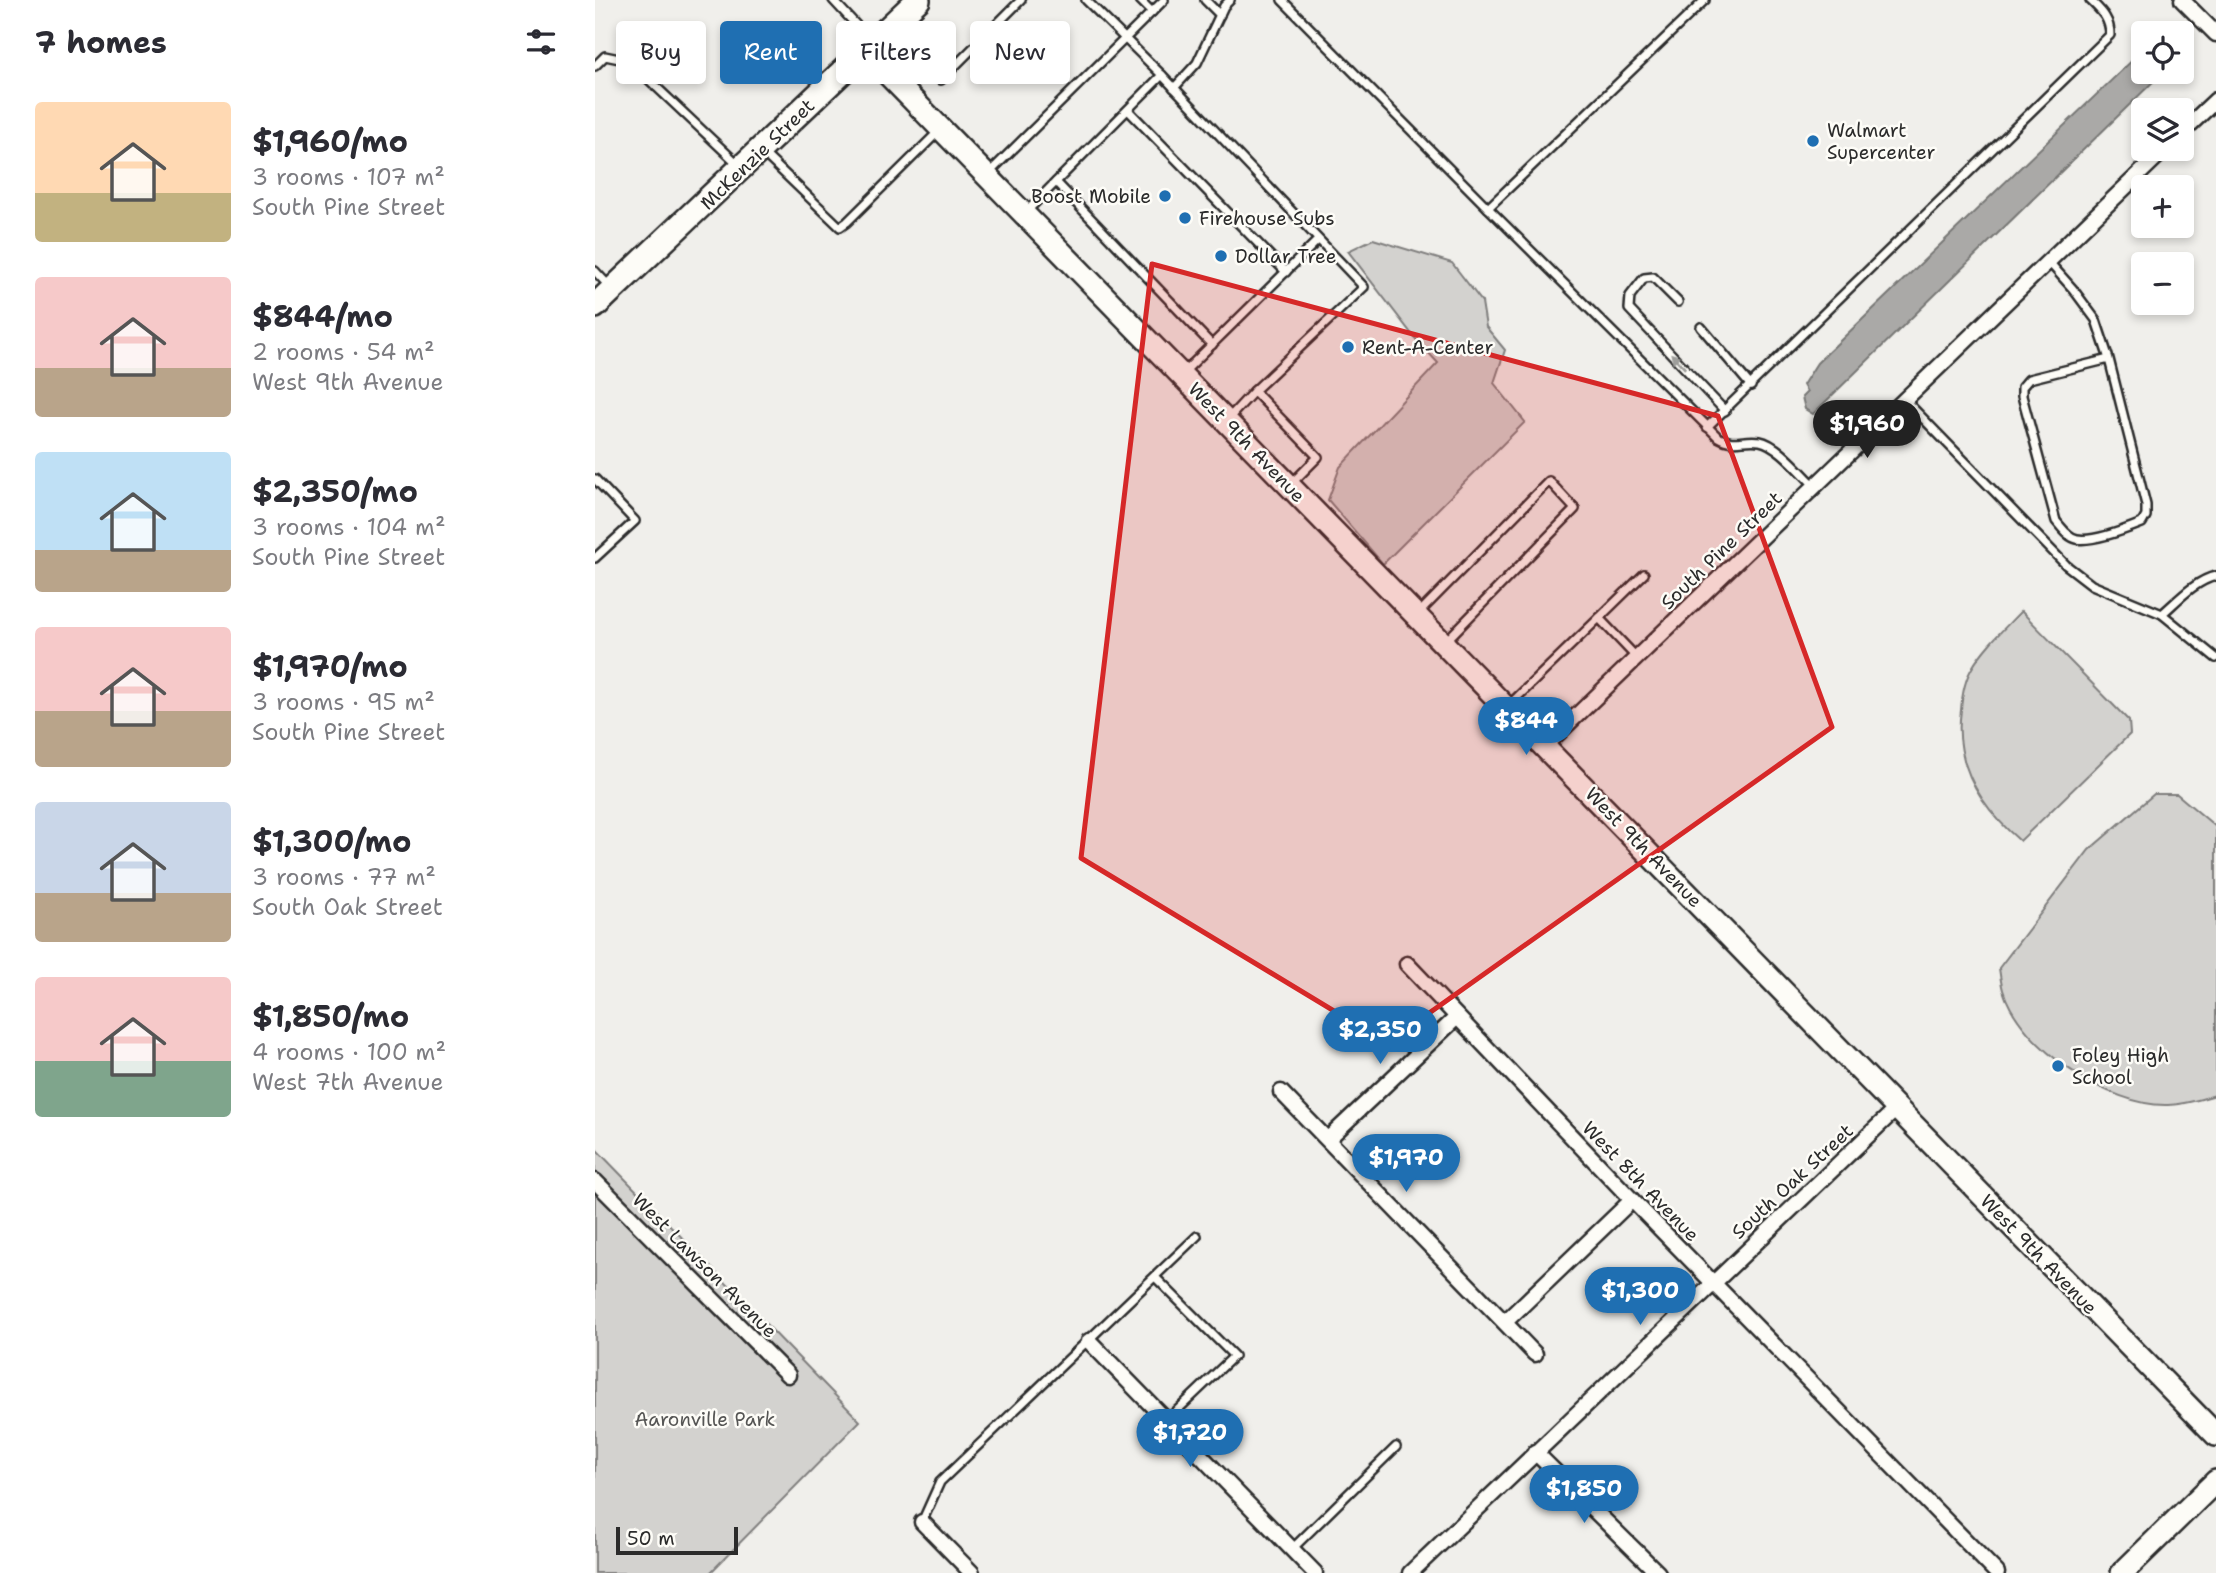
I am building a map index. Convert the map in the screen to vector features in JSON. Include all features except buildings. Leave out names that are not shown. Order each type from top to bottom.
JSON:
[{"type":"main road","name":"McKenzie Street","points":[[896,21],[918,0]]},
{"type":"main road","name":"McKenzie Street","points":[[595,306],[836,78]]},
{"type":"street","points":[[2182,0],[2216,34]]},
{"type":"street","name":"West 9th Avenue","points":[[901,84],[985,177],[1445,642],[2216,1435]]},
{"type":"street","points":[[2194,121],[2216,100]]},
{"type":"street","name":"South Pine Street","points":[[1545,746],[2152,161]]},
{"type":"street","name":"West 8th Avenue","points":[[1407,964],[1632,1200],[1997,1573]]},
{"type":"street","points":[[1328,1139],[1457,1017]]},
{"type":"street","points":[[1281,1092],[1535,1354]]},
{"type":"street","name":"South Oak Street","points":[[1410,1573],[1897,1108]]},
{"type":"street","name":"West Lawson Avenue","points":[[595,1181],[788,1375]]},
{"type":"street","points":[[1505,1322],[1632,1200]]},
{"type":"street","points":[[1089,1341],[1315,1573]]},
{"type":"street","points":[[1535,1452],[1658,1573]]},
{"type":"street","points":[[2122,1573],[2216,1481]]},
{"type":"street","points":[[922,1522],[972,1573]]},
{"type":"lane","points":[[833,0],[849,21]]},
{"type":"lane","points":[[956,65],[1021,0]]},
{"type":"lane","points":[[1086,0],[1174,88],[1364,288],[1254,391],[1227,421]]},
{"type":"lane","points":[[1140,0],[1152,12]]},
{"type":"lane","points":[[985,177],[1164,0]]},
{"type":"lane","points":[[1205,0],[1220,15]]},
{"type":"lane","points":[[1174,88],[1197,63],[1230,0]]},
{"type":"lane","points":[[1282,0],[1718,438],[1729,443],[1759,440],[1772,444],[1815,486]]},
{"type":"lane","points":[[1488,208],[1705,0]]},
{"type":"lane","points":[[1707,427],[2110,35],[2106,16],[2090,0]]},
{"type":"lane","points":[[595,66],[605,56],[629,61],[742,168]]},
{"type":"lane","points":[[1024,214],[1161,75]]},
{"type":"lane","points":[[1128,110],[1286,272]]},
{"type":"lane","points":[[761,150],[840,227],[941,129]]},
{"type":"lane","points":[[1056,182],[1212,345]]},
{"type":"lane","points":[[1181,374],[1318,240]]},
{"type":"lane","points":[[2048,261],[2096,320],[2109,359],[2146,505],[2146,516],[2142,523],[2088,539],[2075,538],[2067,534],[2056,521],[2022,396],[2022,387],[2029,379],[2109,359]]},
{"type":"lane","points":[[595,271],[612,289]]},
{"type":"lane","points":[[1678,302],[1653,277],[1644,278],[1630,296],[1629,309],[1725,411]]},
{"type":"lane","points":[[1702,327],[1751,386]]},
{"type":"lane","points":[[1254,391],[1318,457],[1290,486]]},
{"type":"lane","points":[[1905,400],[2066,565],[2092,585],[2162,614],[2216,658]]},
{"type":"lane","points":[[595,479],[635,521],[595,558]]},
{"type":"lane","points":[[1416,615],[1549,481],[1575,509],[1445,642]]},
{"type":"lane","points":[[1506,707],[1644,574]]},
{"type":"lane","points":[[2162,614],[2216,576]]},
{"type":"lane","points":[[1599,618],[1637,658]]},
{"type":"lane","points":[[922,1522],[940,1482],[1197,1236]]},
{"type":"lane","points":[[1154,1277],[1234,1356],[1167,1420]]},
{"type":"lane","points":[[1292,1549],[1396,1447]]},
{"type":"highlighted area","points":[[1152,264],[1718,416],[1832,727],[1387,1043],[1081,858]]},
{"type":"green space","points":[[1373,239],[1452,263],[1482,302],[1486,327],[1505,350],[1494,383],[1525,422],[1383,564],[1328,500],[1340,467],[1438,363],[1414,337],[1348,251]]},
{"type":"green space","points":[[2021,611],[2129,721],[2130,734],[2020,841],[1993,814],[1973,783],[1961,748],[1960,730],[1963,694],[1969,673],[1988,645]]},
{"type":"green space","points":[[2154,794],[2177,794],[2216,827],[2216,1095],[2174,1105],[2145,1103],[2120,1096],[2070,1070],[2047,1052],[2013,1011],[2003,990],[1999,968],[2089,850]]},
{"type":"green space","name":"Aaronville Park","points":[[595,1148],[860,1421],[710,1573],[595,1573]]},
{"type":"shaded area","points":[[2131,61],[2131,84],[2151,84],[2136,98],[2131,98],[2131,103],[1813,414],[1805,409],[1802,397],[1807,392],[1803,385],[1817,363]]},
{"type":"place","name":"Walmart Supercenter","points":[[1813,141]]},
{"type":"place","name":"Boost Mobile","points":[[1165,196]]},
{"type":"place","name":"Firehouse Subs","points":[[1185,218]]},
{"type":"place","name":"Dollar Tree","points":[[1221,256]]},
{"type":"place","name":"Rent-A-Center","points":[[1348,347]]},
{"type":"place","name":"Foley High School","points":[[2058,1066]]}]
